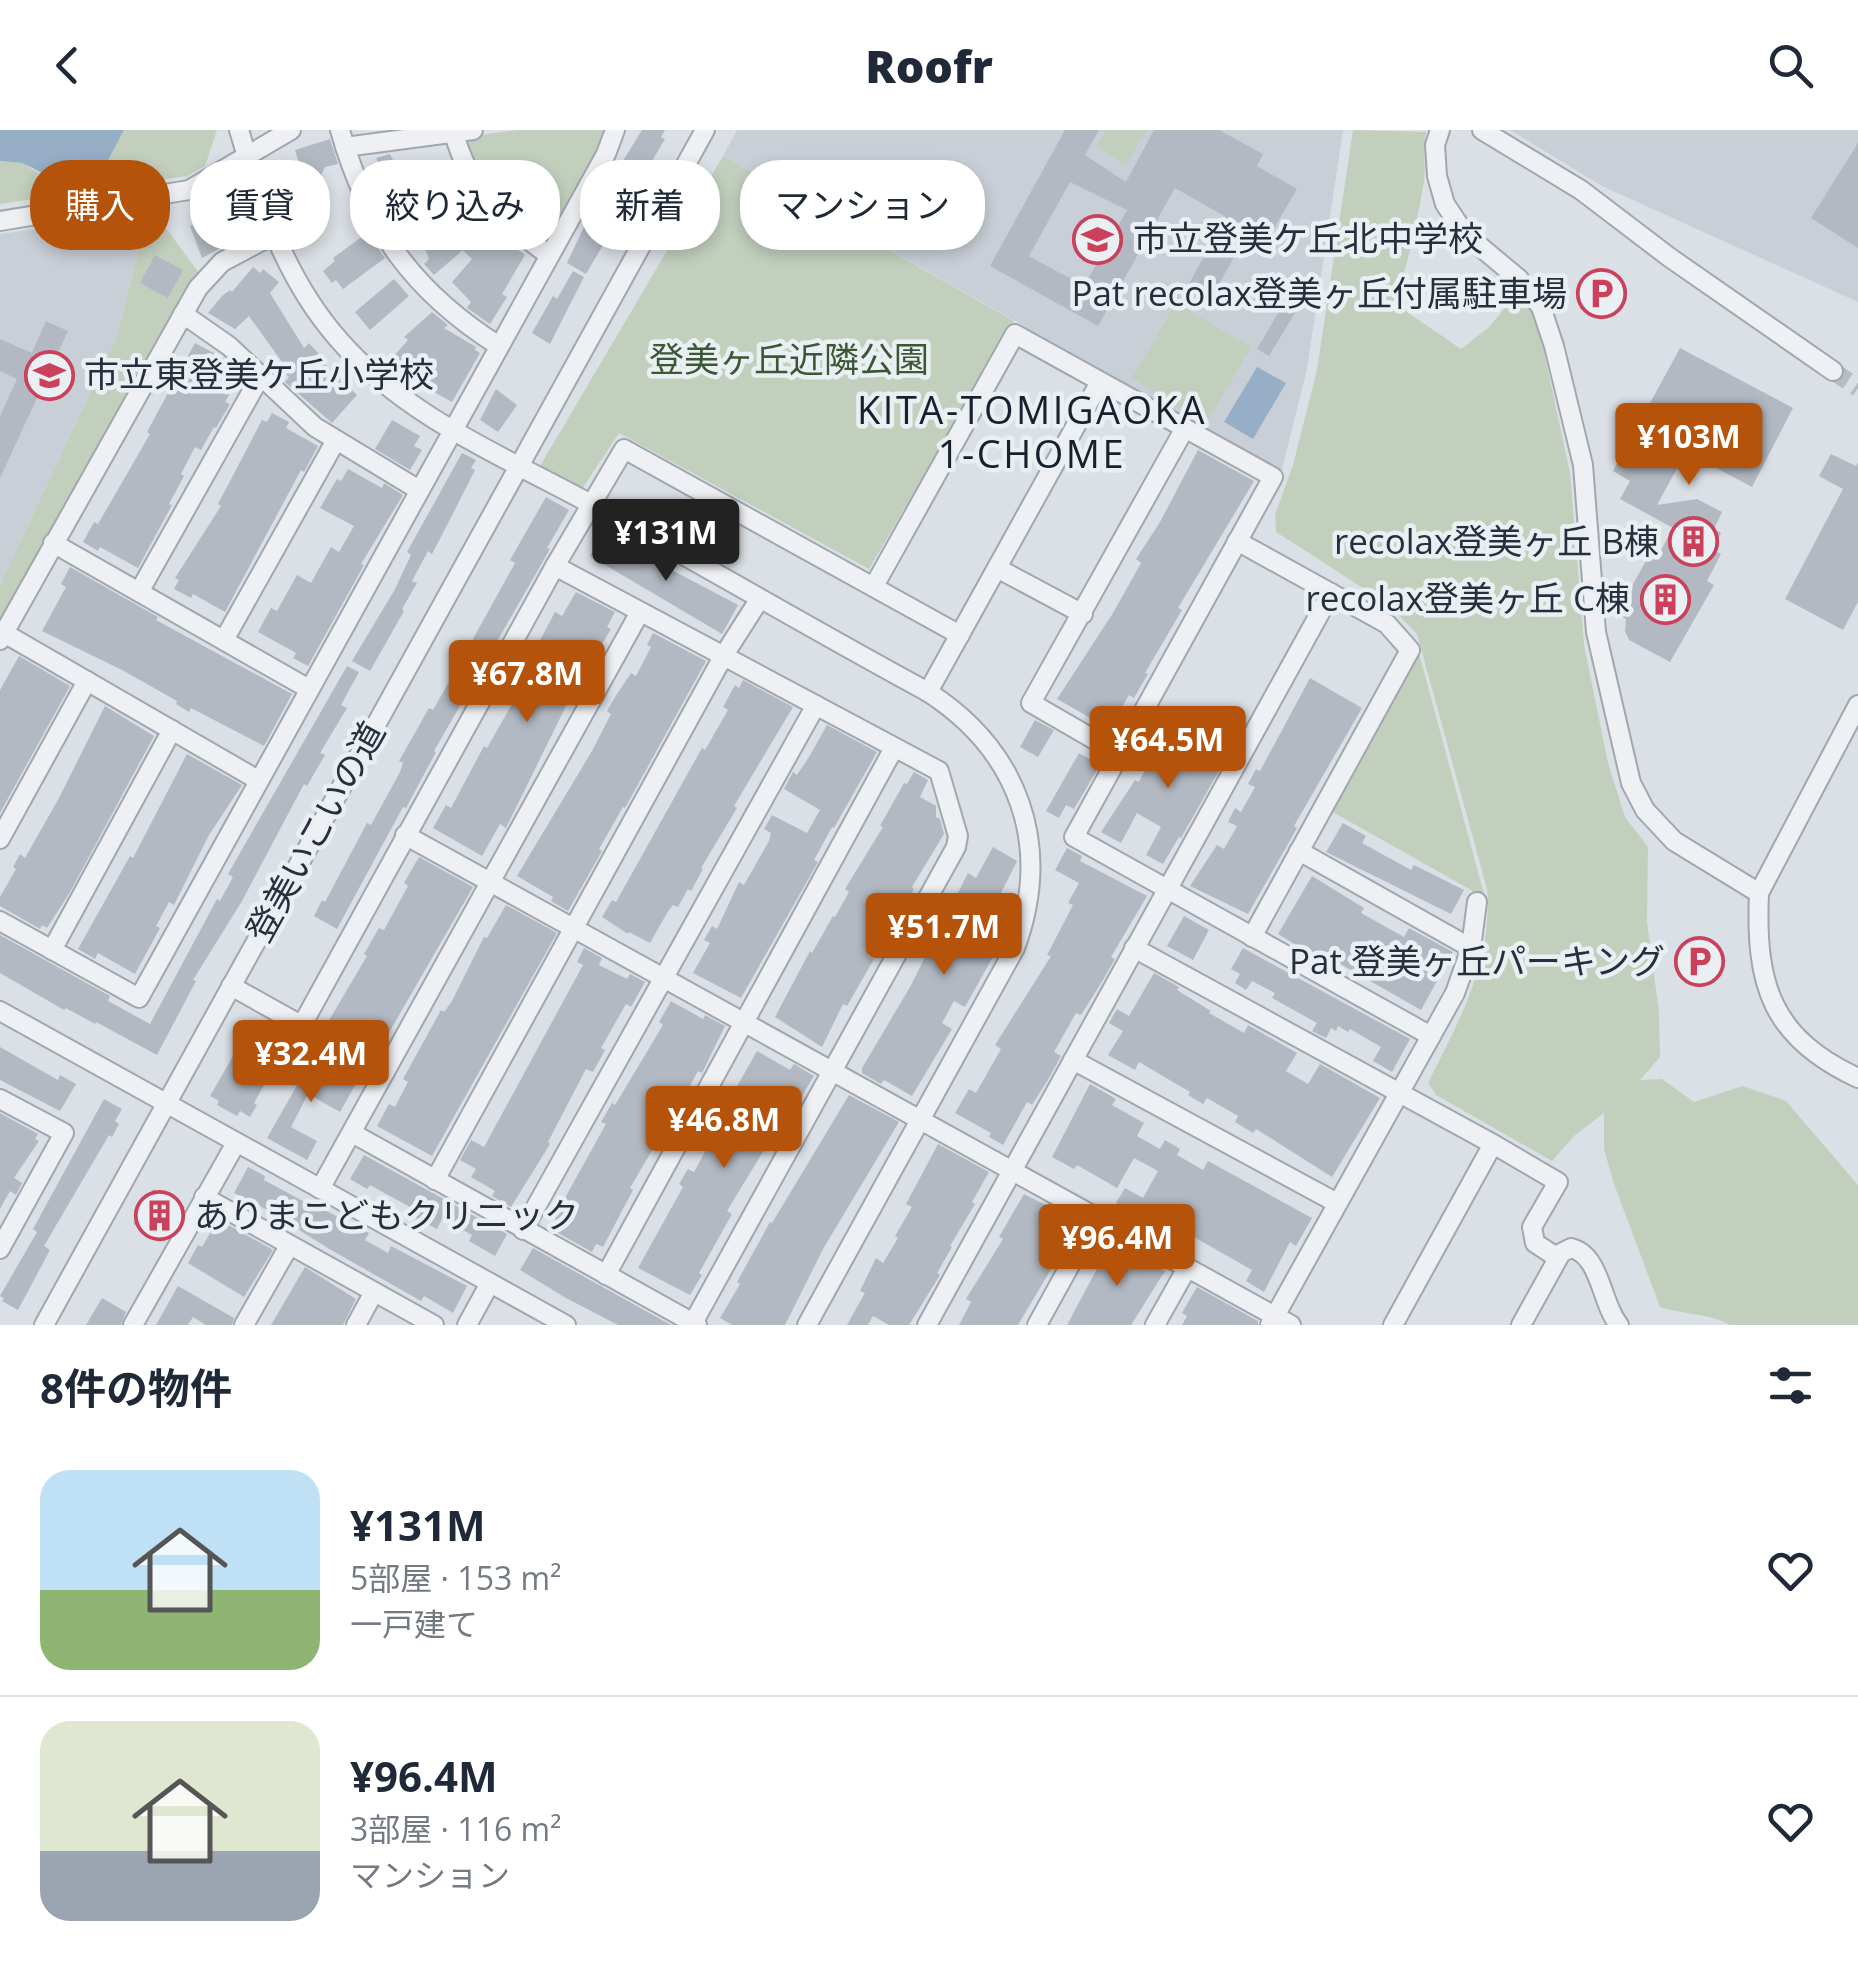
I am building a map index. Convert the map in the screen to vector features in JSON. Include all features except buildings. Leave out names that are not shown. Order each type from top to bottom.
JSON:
[{"type":"street","points":[[239,130],[248,160]]},
{"type":"street","points":[[0,221],[188,190],[291,130]]},
{"type":"street","points":[[473,130],[343,138],[374,220],[402,264],[438,302],[499,346]]},
{"type":"street","points":[[0,921],[139,998],[616,130]]},
{"type":"street","name":"登美いこいの道","points":[[44,1325],[704,130]]},
{"type":"street","points":[[1440,130],[1435,146],[1437,176],[1445,204],[1466,234],[1519,279],[1541,307],[1554,346],[1584,466],[1596,632],[1631,783],[1645,810],[1674,841],[1760,894]]},
{"type":"street","points":[[1482,130],[1581,190],[1832,371]]},
{"type":"street","points":[[454,133],[467,169],[491,206],[517,232],[549,255]]},
{"type":"street","points":[[243,250],[212,271],[184,314],[2,637],[87,681],[258,780]]},
{"type":"street","points":[[281,250],[305,294],[337,339],[400,397],[452,431],[590,503],[928,692],[965,720],[996,754],[1018,796],[1030,841],[1031,863],[1028,906],[1015,948],[807,1325]]},
{"type":"street","points":[[184,314],[229,346],[296,412],[335,442],[420,490]]},
{"type":"street","points":[[874,586],[1015,334],[1273,477],[1074,837],[1431,1036]]},
{"type":"street","points":[[140,592],[260,377]]},
{"type":"street","points":[[928,692],[1100,382]]},
{"type":"street","points":[[1121,755],[1031,703],[1184,428]]},
{"type":"street","points":[[224,640],[335,442]]},
{"type":"street","points":[[302,1025],[590,503],[624,449],[960,635]]},
{"type":"street","points":[[1237,542],[1386,624],[1410,650],[1252,937]]},
{"type":"street","points":[[53,544],[309,689]]},
{"type":"street","points":[[352,1133],[695,1324],[956,847],[958,836],[939,771],[555,566]]},
{"type":"street","points":[[997,568],[1083,614]]},
{"type":"street","points":[[926,1325],[1331,593]]},
{"type":"street","points":[[435,1180],[724,655],[759,600]]},
{"type":"street","points":[[320,1189],[640,612]]},
{"type":"street","points":[[0,839],[87,681]]},
{"type":"street","points":[[523,1230],[816,705]]},
{"type":"street","points":[[1858,705],[1760,894],[1759,954],[1765,986],[1778,1015],[1813,1054],[1858,1078]]},
{"type":"street","points":[[52,950],[172,730]]},
{"type":"street","points":[[606,1276],[894,748]]},
{"type":"street","points":[[405,835],[1279,1322],[1337,1203],[1455,993],[1471,948],[1477,902]]},
{"type":"street","points":[[1299,852],[1471,948]]},
{"type":"street","points":[[1134,948],[1558,1182],[1532,1227],[1535,1242],[1558,1258]]},
{"type":"street","points":[[230,986],[385,1072]]},
{"type":"street","points":[[0,1011],[566,1325]]},
{"type":"street","points":[[1074,1060],[1337,1203]]},
{"type":"street","points":[[0,1098],[64,1133],[0,1249]]},
{"type":"street","points":[[133,1325],[236,1142]]},
{"type":"street","points":[[1393,1325],[1494,1144]]},
{"type":"street","points":[[204,1197],[434,1325]]},
{"type":"street","points":[[1037,1325],[1096,1218]]},
{"type":"street","points":[[244,1325],[289,1246]]},
{"type":"street","points":[[1521,1325],[1558,1258],[1570,1248],[1583,1253],[1593,1268],[1610,1315],[1619,1325]]},
{"type":"street","points":[[1155,1325],[1186,1268]]},
{"type":"street","points":[[466,1325],[490,1283]]},
{"type":"street","points":[[356,1325],[374,1292]]},
{"type":"shaded area","name":"市立登美ケ丘北中学校","points":[[737,130],[1343,130],[1307,369],[1280,477],[1024,336],[1026,327],[890,250],[985,250],[985,160],[740,160],[740,166],[723,156]]},
{"type":"shaded area","points":[[1510,130],[1858,130],[1858,302],[1602,186]]},
{"type":"shaded area","name":"市立東登美ケ丘小学校","points":[[30,230],[30,250],[139,250],[118,333],[0,585],[0,234]]},
{"type":"green space","points":[[124,130],[217,130],[207,160],[190,160],[190,174],[170,179],[170,160],[78,160],[116,142]]},
{"type":"green space","points":[[518,130],[607,130],[591,160],[580,160],[580,181],[560,218],[560,160],[472,160],[466,148],[472,136]]},
{"type":"green space","points":[[1106,130],[1147,130],[1126,165],[1096,147]]},
{"type":"green space","points":[[1353,130],[1426,132],[1420,202],[1394,303],[1461,349],[1488,328],[1509,303],[1530,305],[1540,333],[1570,473],[1584,645],[1608,763],[1625,817],[1648,847],[1647,922],[1659,1012],[1660,1057],[1640,1080],[1662,1079],[1694,1102],[1743,1086],[1786,1101],[1858,1185],[1858,1325],[1730,1325],[1660,1307],[1614,1184],[1604,1149],[1604,1113],[1574,1136],[1552,1161],[1436,1095],[1428,1083],[1462,1013],[1479,966],[1485,941],[1487,889],[1417,634],[1388,604],[1276,532],[1275,515],[1293,465],[1317,370]]},
{"type":"green space","name":"登美ヶ丘近隣公園","points":[[723,156],[740,166],[740,250],[889,250],[1014,321],[869,569],[619,433],[582,489],[540,466],[668,250],[720,250]]},
{"type":"green space","points":[[0,161],[30,168],[30,200],[0,204]]},
{"type":"green space","points":[[170,233],[199,273],[0,630],[0,585],[118,333],[139,250],[170,250]]},
{"type":"green space","points":[[1176,303],[1251,347],[1207,422],[1132,378]]},
{"type":"green space","points":[[1419,653],[1485,898],[1331,811]]},
{"type":"water","points":[[0,130],[124,130],[108,160],[30,160],[30,167],[0,161]]},
{"type":"water","points":[[1257,367],[1286,383],[1253,439],[1224,422]]},
{"type":"tunnel","points":[[1833,371],[1858,388]]},
{"type":"place","name":"市立登美ケ丘北中学校","points":[[1098,239]]},
{"type":"place","name":"Pat recolax登美ヶ丘付属駐車場","points":[[1602,294]]},
{"type":"place","name":"市立東登美ケ丘小学校","points":[[49,375]]},
{"type":"place","name":"recolax登美ヶ丘 B棟","points":[[1694,542]]},
{"type":"place","name":"recolax登美ヶ丘 C棟","points":[[1665,599]]},
{"type":"place","name":"Pat 登美ヶ丘パーキング","points":[[1700,962]]},
{"type":"place","name":"ありまこどもクリニック","points":[[159,1216]]},
{"type":"district","name":"KITA-TOMIGAOKA 1-CHOME","points":[[1032,433]]}]
